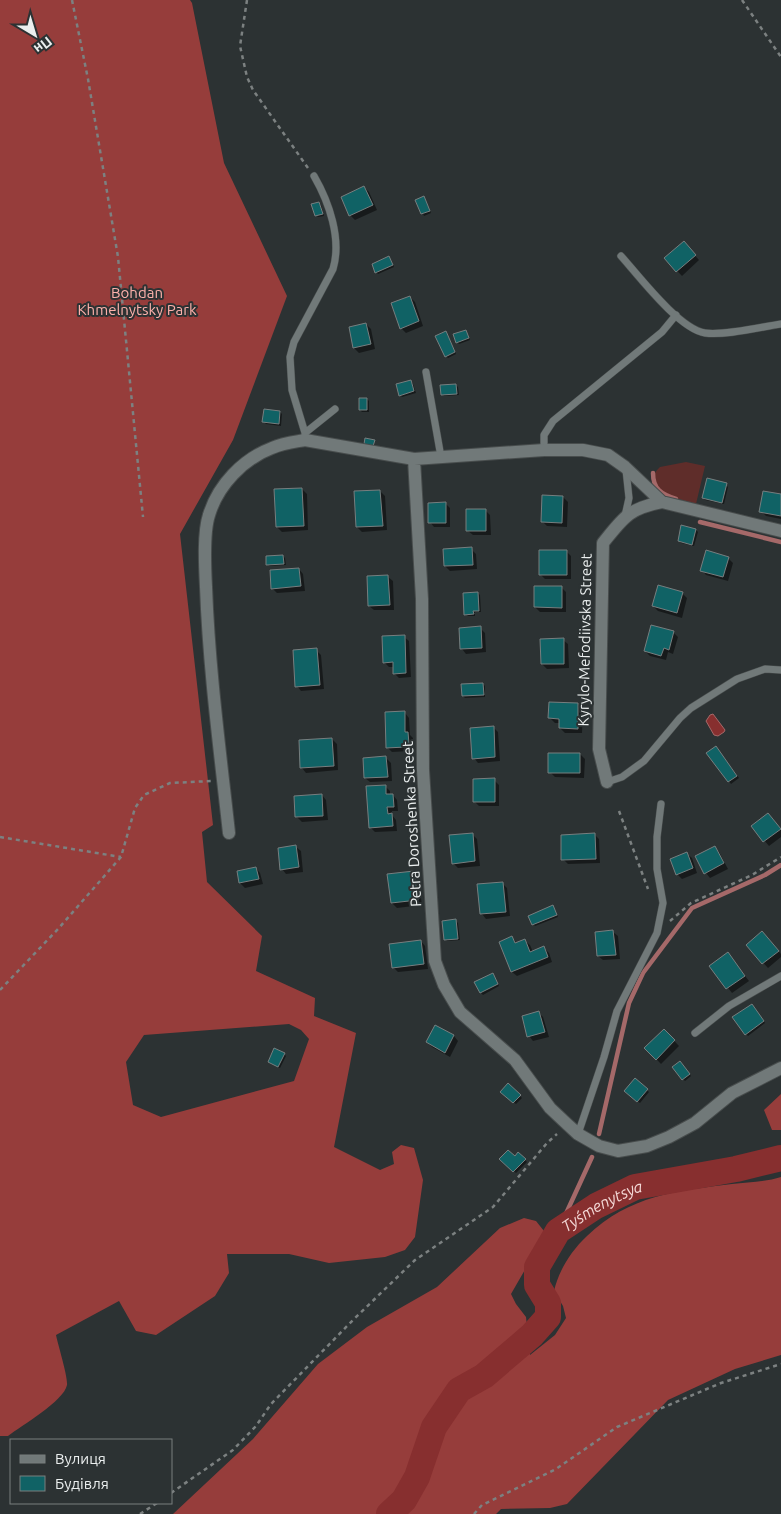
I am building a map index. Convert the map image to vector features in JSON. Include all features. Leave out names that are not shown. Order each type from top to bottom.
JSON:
[{"type":"street","points":[[228,833],[207,617],[205,552],[208,517],[214,501],[226,481],[255,457],[271,448],[305,437],[414,459],[544,450],[583,450],[608,455],[625,467],[662,502],[781,531]]},
{"type":"street","name":"Petra Doroshenka Street","points":[[414,459],[422,599],[423,770],[436,961],[444,985],[460,1012],[515,1060],[550,1108],[578,1134]]},
{"type":"street","name":"Kyrylo-Mefodiivska Street","points":[[607,782],[599,749],[603,543],[625,516],[643,506],[662,502]]},
{"type":"street","points":[[578,1134],[599,1146],[618,1150],[647,1146],[695,1123],[732,1093],[781,1068]]},
{"type":"lane","points":[[314,176],[332,219],[336,250],[335,261],[294,342],[290,357],[292,390],[305,437],[335,409]]},
{"type":"lane","points":[[622,256],[676,315],[696,330],[710,333],[781,324]]},
{"type":"lane","points":[[544,450],[544,435],[553,421],[662,332],[676,315]]},
{"type":"lane","points":[[426,372],[441,457]]},
{"type":"lane","points":[[625,467],[629,498],[625,516]]},
{"type":"lane","points":[[607,782],[622,777],[644,761],[680,718],[691,708],[737,679],[765,669],[781,670]]},
{"type":"lane","points":[[578,1134],[604,1057],[617,1010],[657,933],[663,903],[657,869],[657,837],[661,804]]},
{"type":"lane","points":[[695,1033],[729,1006],[781,976]]},
{"type":"path","points":[[72,0],[88,79],[118,257],[143,517]]},
{"type":"path","points":[[247,0],[240,46],[247,77],[253,90],[314,176]]},
{"type":"path","points":[[742,0],[781,57]]},
{"type":"path","points":[[0,990],[58,929],[121,857],[135,808],[144,796],[170,784],[223,780]]},
{"type":"path","points":[[619,811],[650,893]]},
{"type":"path","points":[[0,837],[121,857]]},
{"type":"path","points":[[657,933],[691,903],[752,874],[781,857]]},
{"type":"path","points":[[172,1492],[233,1450],[256,1426],[270,1404],[360,1313],[415,1260],[449,1235],[493,1207],[547,1143],[567,1124]]},
{"type":"path","points":[[474,1514],[482,1505],[556,1469],[617,1427],[721,1384],[781,1364]]},
{"type":"path","points":[[140,1514],[155,1504]]},
{"type":"shaded area","points":[[686,462],[705,466],[696,504],[668,495],[656,485],[654,480],[655,473],[660,467]]},
{"type":"shaded area","points":[[713,714],[725,730],[718,736],[714,735],[706,721]]},
{"type":"green space","name":"Bohdan Khmelnytsky Park","points":[[0,0],[190,0],[224,163],[287,296],[233,440],[180,534],[213,825],[202,832],[207,882],[262,936],[256,971],[315,998],[314,1016],[356,1033],[334,1147],[380,1170],[394,1164],[392,1152],[401,1145],[414,1148],[423,1180],[415,1237],[405,1250],[385,1257],[329,1263],[289,1254],[227,1254],[229,1273],[215,1296],[156,1335],[136,1331],[119,1301],[56,1335],[67,1381],[64,1391],[50,1406],[32,1420],[8,1436],[0,1436]],"holes":[[[289,1024],[301,1030],[309,1039],[294,1081],[161,1117],[133,1105],[126,1062],[144,1035]]]},
{"type":"green space","points":[[781,1094],[781,1130],[772,1130],[764,1110]]},
{"type":"green space","points":[[781,1177],[781,1355],[735,1369],[668,1400],[567,1504],[550,1508],[501,1509],[496,1514],[173,1514],[253,1439],[318,1364],[367,1327],[437,1287],[500,1228],[524,1218],[536,1221],[544,1231],[530,1261],[511,1294],[526,1317],[530,1355],[555,1335],[566,1318],[563,1306],[554,1291],[559,1276],[566,1261],[576,1248],[603,1222],[637,1203],[655,1197],[692,1189],[763,1181]]},
{"type":"building","points":[[364,186],[373,205],[349,216],[341,197]]},
{"type":"building","points":[[424,196],[430,211],[421,214],[415,200]]},
{"type":"building","points":[[319,202],[323,214],[315,216],[311,204]]},
{"type":"building","points":[[684,241],[696,255],[676,272],[664,258]]},
{"type":"building","points":[[389,256],[393,265],[375,273],[372,264]]},
{"type":"building","points":[[410,296],[419,321],[400,329],[391,303]]},
{"type":"building","points":[[366,323],[371,344],[353,348],[349,327]]},
{"type":"building","points":[[466,330],[469,338],[456,343],[453,334]]},
{"type":"building","points":[[446,331],[455,352],[445,357],[435,336]]},
{"type":"building","points":[[411,380],[414,391],[399,396],[396,384]]},
{"type":"building","points":[[456,384],[457,394],[441,395],[440,385]]},
{"type":"building","points":[[359,398],[367,398],[367,410],[359,410]]},
{"type":"building","points":[[264,409],[280,411],[279,424],[262,422]]},
{"type":"building","points":[[365,438],[375,440],[373,446],[364,444]]},
{"type":"building","points":[[707,478],[727,483],[722,503],[702,498]]},
{"type":"building","points":[[302,488],[304,526],[276,527],[274,489]]},
{"type":"building","points":[[380,490],[383,526],[356,527],[354,491]]},
{"type":"building","points":[[763,491],[781,494],[781,516],[759,512]]},
{"type":"building","points":[[542,495],[563,496],[562,523],[541,522]]},
{"type":"building","points":[[446,502],[446,523],[428,523],[428,503]]},
{"type":"building","points":[[466,509],[486,509],[486,531],[466,531]]},
{"type":"building","points":[[681,525],[696,529],[692,545],[678,541]]},
{"type":"building","points":[[472,547],[473,565],[444,566],[443,549]]},
{"type":"building","points":[[539,550],[567,550],[567,575],[539,575]]},
{"type":"building","points":[[706,550],[729,557],[723,577],[700,571]]},
{"type":"building","points":[[283,555],[284,564],[266,565],[266,556]]},
{"type":"building","points":[[299,568],[301,586],[271,589],[270,570]]},
{"type":"building","points":[[388,575],[390,605],[368,606],[367,576]]},
{"type":"building","points":[[658,585],[683,592],[677,613],[652,606]]},
{"type":"building","points":[[534,586],[562,586],[562,608],[534,607]]},
{"type":"building","points":[[478,592],[479,611],[473,611],[474,614],[464,615],[463,593]]},
{"type":"building","points":[[651,625],[674,631],[669,650],[664,648],[661,656],[644,651]]},
{"type":"building","points":[[481,626],[482,648],[460,649],[459,628]]},
{"type":"building","points":[[405,635],[406,673],[393,674],[393,662],[383,663],[382,636]]},
{"type":"building","points":[[564,638],[564,664],[541,664],[540,639]]},
{"type":"building","points":[[317,648],[320,685],[295,687],[293,650]]},
{"type":"building","points":[[483,683],[484,695],[462,696],[461,684]]},
{"type":"building","points":[[549,702],[578,703],[578,729],[559,728],[559,719],[548,718]]},
{"type":"building","points":[[405,711],[405,732],[408,732],[409,744],[406,744],[406,747],[386,748],[385,712]]},
{"type":"building","points":[[494,726],[495,757],[472,759],[470,728]]},
{"type":"building","points":[[332,738],[334,766],[300,768],[299,740]]},
{"type":"building","points":[[716,746],[737,776],[728,782],[706,753]]},
{"type":"building","points":[[548,753],[580,753],[580,773],[548,773]]},
{"type":"building","points":[[386,756],[388,777],[364,778],[363,758]]},
{"type":"building","points":[[495,778],[495,802],[473,802],[473,779]]},
{"type":"building","points":[[386,785],[386,794],[393,794],[394,807],[387,807],[388,814],[392,813],[393,826],[369,828],[366,786]]},
{"type":"building","points":[[322,794],[323,816],[295,817],[294,796]]},
{"type":"building","points":[[768,813],[781,829],[763,842],[751,826]]},
{"type":"building","points":[[473,833],[475,861],[452,864],[449,835]]},
{"type":"building","points":[[595,833],[596,859],[561,860],[561,835]]},
{"type":"building","points":[[296,845],[299,867],[280,870],[278,848]]},
{"type":"building","points":[[715,846],[724,863],[704,874],[695,856]]},
{"type":"building","points":[[687,852],[693,868],[676,875],[670,859]]},
{"type":"building","points":[[256,867],[259,879],[239,883],[237,871]]},
{"type":"building","points":[[414,871],[418,900],[391,903],[387,874]]},
{"type":"building","points":[[503,882],[506,912],[480,914],[477,884]]},
{"type":"building","points":[[553,905],[557,915],[532,925],[528,916]]},
{"type":"building","points":[[456,919],[458,939],[444,940],[442,921]]},
{"type":"building","points":[[613,930],[616,955],[597,956],[595,932]]},
{"type":"building","points":[[762,931],[779,951],[762,964],[746,945]]},
{"type":"building","points":[[512,936],[515,943],[525,939],[530,952],[544,946],[548,957],[511,972],[499,942]]},
{"type":"building","points":[[421,940],[424,964],[392,968],[389,944]]},
{"type":"building","points":[[728,952],[745,976],[726,989],[709,966]]},
{"type":"building","points":[[493,973],[498,984],[480,993],[474,982]]},
{"type":"building","points":[[752,1004],[764,1021],[745,1035],[732,1017]]},
{"type":"building","points":[[539,1011],[545,1032],[527,1037],[522,1016]]},
{"type":"building","points":[[435,1025],[454,1035],[445,1053],[426,1042]]},
{"type":"building","points":[[664,1029],[675,1040],[656,1060],[644,1048]]},
{"type":"building","points":[[274,1048],[285,1053],[278,1067],[268,1062]]},
{"type":"building","points":[[680,1061],[690,1074],[682,1080],[672,1067]]},
{"type":"building","points":[[635,1078],[648,1089],[637,1102],[624,1091]]},
{"type":"building","points":[[508,1083],[521,1095],[513,1103],[500,1092]]},
{"type":"building","points":[[508,1150],[515,1156],[518,1152],[526,1159],[513,1172],[499,1159]]},
{"type":"waterway","points":[[653,473],[656,487],[666,495],[676,499]]},
{"type":"waterway","points":[[700,522],[781,542]]},
{"type":"waterway","points":[[599,1134],[629,1003],[643,973],[692,908],[765,875],[781,865]]},
{"type":"waterway","points":[[558,1231],[592,1157]]},
{"type":"waterway","name":"Tyśmenytsya","points":[[389,1514],[404,1500],[417,1477],[434,1427],[459,1390],[484,1376],[532,1335],[548,1317],[548,1303],[537,1285],[537,1267],[558,1231],[596,1206],[635,1187],[736,1169],[781,1158]]}]
